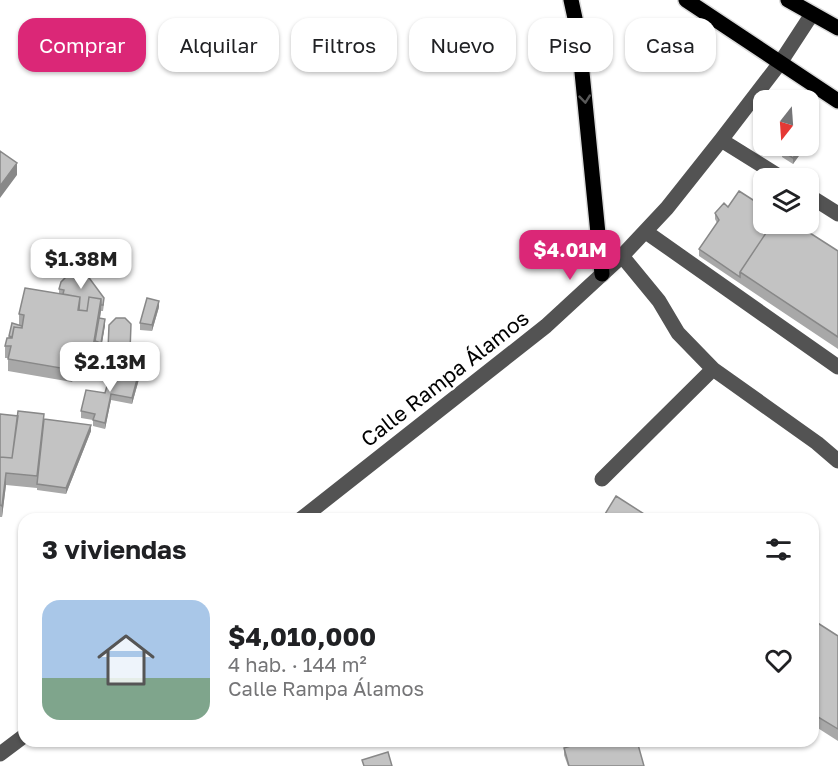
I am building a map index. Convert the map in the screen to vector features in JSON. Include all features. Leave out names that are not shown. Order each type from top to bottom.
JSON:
[{"type":"main road","points":[[571,0],[578,32],[602,274]]},
{"type":"main road","points":[[686,0],[838,101]]},
{"type":"main road","points":[[788,0],[838,28]]},
{"type":"street","name":"Calle Rampa Álamos","points":[[309,513],[546,326],[622,256],[646,232],[721,140],[780,63],[812,14]]},
{"type":"street","points":[[721,140],[766,168]]},
{"type":"street","points":[[819,202],[838,214]]},
{"type":"street","points":[[646,232],[838,367]]},
{"type":"street","points":[[622,256],[659,301],[678,333],[712,369],[817,443],[838,461]]},
{"type":"street","points":[[602,479],[712,369]]},
{"type":"street","points":[[0,754],[18,740]]},
{"type":"building","points":[[0,151],[17,163],[0,186]]},
{"type":"building","points":[[739,191],[753,200],[753,234],[765,234],[740,272],[740,277],[699,249],[719,220],[715,213],[724,203],[728,207]]},
{"type":"building","points":[[765,234],[812,234],[838,251],[838,337],[740,272]]},
{"type":"building","points":[[99,244],[128,250],[124,269],[92,261]]},
{"type":"building","points":[[70,273],[76,274],[75,279],[79,280],[80,274],[87,275],[104,298],[103,305],[101,305],[101,299],[89,297],[87,311],[79,310],[80,297],[63,294],[64,290],[59,289],[61,282]]},
{"type":"building","points":[[25,288],[80,297],[78,310],[87,311],[89,297],[101,299],[93,347],[78,344],[72,370],[8,359],[11,346],[5,346],[7,338],[12,338],[14,327],[22,328],[24,315],[19,314]]},
{"type":"building","points":[[147,298],[159,301],[152,325],[140,323]]},
{"type":"building","points":[[99,318],[105,319],[101,343],[95,341]]},
{"type":"building","points":[[116,318],[125,318],[131,324],[130,351],[117,357],[108,349],[109,325]]},
{"type":"building","points":[[12,323],[22,328],[14,327],[12,337],[9,336]]},
{"type":"building","points":[[112,368],[139,372],[132,398],[111,394],[105,423],[93,420],[95,414],[81,411],[86,390],[105,393]]},
{"type":"building","points":[[18,411],[44,414],[37,476],[6,473],[2,506],[0,505],[0,457],[12,458]]},
{"type":"building","points":[[0,414],[18,416],[12,458],[0,457]]},
{"type":"building","points":[[44,419],[91,425],[66,488],[37,484]]},
{"type":"building","points":[[616,496],[643,513],[606,513]]},
{"type":"building","points":[[819,624],[838,636],[838,729],[819,718]]},
{"type":"building","points":[[639,747],[644,766],[569,766],[564,748]]},
{"type":"building","points":[[388,752],[392,766],[364,766],[362,760]]}]
